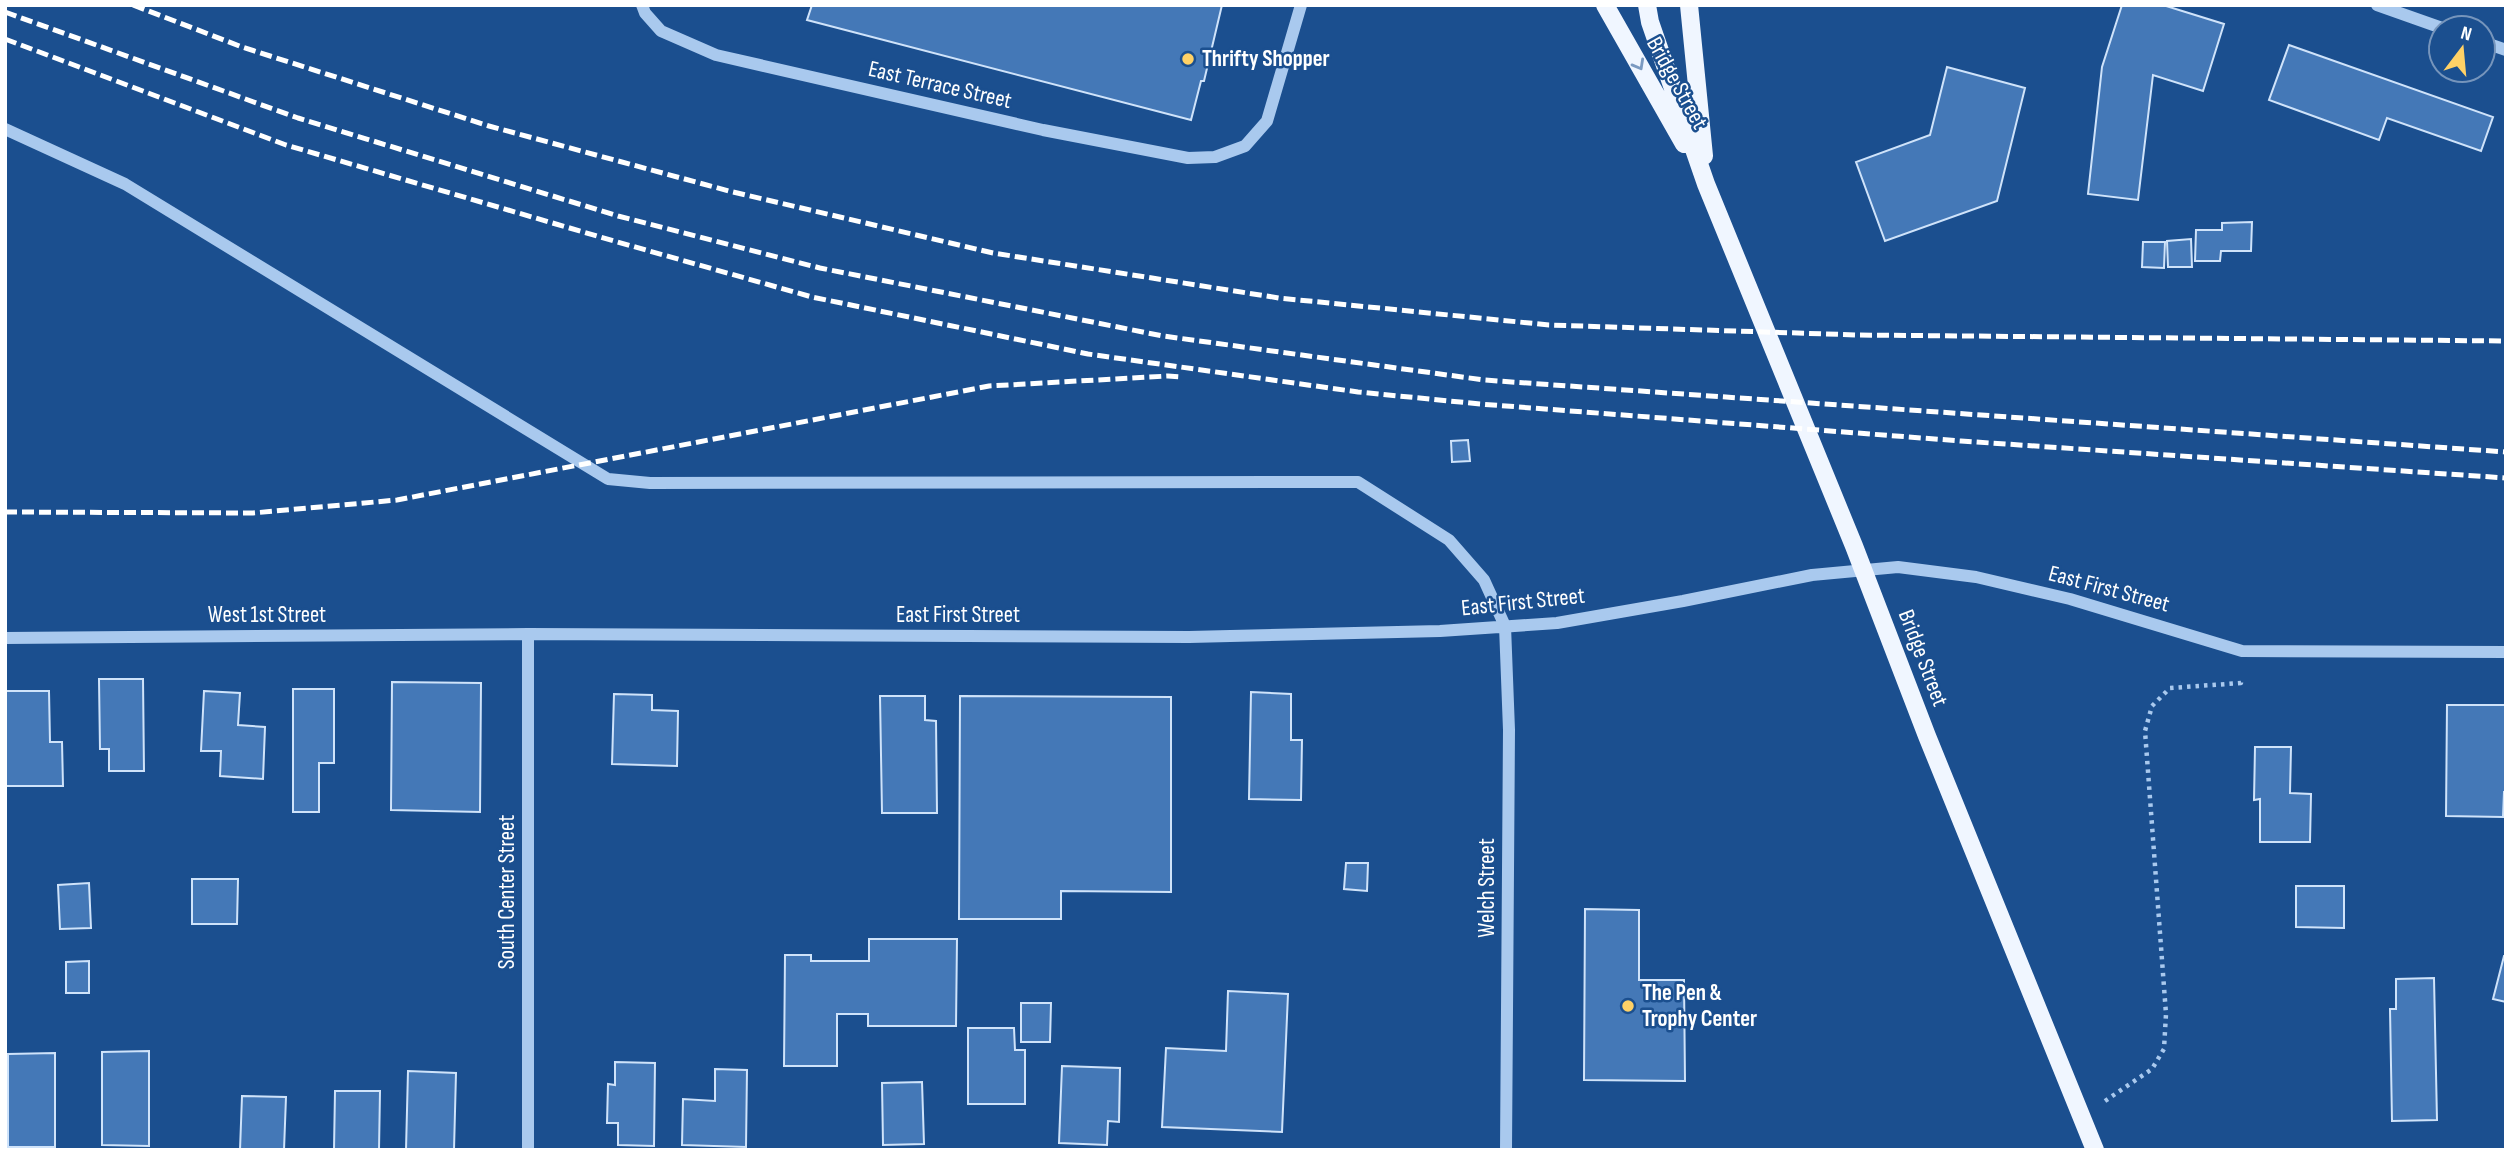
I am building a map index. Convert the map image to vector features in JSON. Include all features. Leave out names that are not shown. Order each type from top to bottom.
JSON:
[{"type":"main road","name":"Bridge Street","points":[[1605,5],[1706,184]]},
{"type":"main road","name":"Bridge Street","points":[[1647,5],[1650,22],[1706,184],[1844,521],[1927,736],[2095,1150]]},
{"type":"main road","points":[[1689,5],[1706,184]]},
{"type":"street","name":"East Terrace Street","points":[[642,5],[645,13],[661,32],[716,55],[1042,130],[1188,158],[1214,157],[1245,146],[1267,121],[1301,5]]},
{"type":"street","points":[[2377,5],[2427,23]]},
{"type":"street","points":[[5,129],[125,184],[608,479],[650,483],[1358,482],[1449,540],[1484,580],[1505,626]]},
{"type":"street","name":"East First Street","points":[[528,634],[1189,637],[1440,631],[1558,623],[1812,575],[1898,567],[1976,577],[2070,599],[2242,651],[2506,652]]},
{"type":"street","name":"Welch Street","points":[[1505,626],[1509,730],[1506,1150]]},
{"type":"street","name":"West 1st Street","points":[[5,638],[528,634]]},
{"type":"street","name":"South Center Street","points":[[528,634],[528,1150]]},
{"type":"path","points":[[2081,1116],[2152,1069],[2164,1049],[2166,1014],[2145,731],[2152,706],[2170,688],[2241,683],[2242,651]]},
{"type":"building","points":[[812,5],[1222,5],[1204,81],[1201,81],[1191,120],[807,20]]},
{"type":"building","points":[[2122,5],[2163,5],[2224,24],[2203,91],[2153,75],[2138,200],[2088,194],[2102,67]]},
{"type":"building","points":[[2289,45],[2493,117],[2481,151],[2387,118],[2379,140],[2269,100]]},
{"type":"building","points":[[1947,67],[2025,88],[1997,201],[1885,241],[1856,162],[1930,135]]},
{"type":"building","points":[[2252,222],[2251,251],[2221,251],[2220,261],[2195,261],[2196,230],[2222,230],[2222,223]]},
{"type":"building","points":[[2191,239],[2192,267],[2168,267],[2167,241]]},
{"type":"building","points":[[2143,242],[2165,242],[2164,268],[2142,267]]},
{"type":"building","points":[[1468,440],[1470,461],[1452,462],[1451,441]]},
{"type":"building","points":[[99,679],[143,679],[144,771],[109,771],[109,749],[100,749]]},
{"type":"building","points":[[392,682],[481,683],[480,812],[391,810]]},
{"type":"building","points":[[293,689],[334,689],[334,763],[319,763],[319,812],[293,812]]},
{"type":"building","points":[[6,691],[49,691],[50,742],[62,742],[63,786],[5,786]]},
{"type":"building","points":[[204,691],[240,693],[238,725],[265,727],[263,779],[220,776],[221,751],[201,751]]},
{"type":"building","points":[[1251,692],[1291,694],[1291,740],[1302,740],[1301,800],[1249,799]]},
{"type":"building","points":[[614,694],[652,695],[652,710],[678,711],[677,766],[612,764]]},
{"type":"building","points":[[880,696],[925,696],[925,720],[936,721],[937,813],[882,813]]},
{"type":"building","points":[[960,696],[1171,697],[1171,892],[1061,891],[1061,919],[959,919]]},
{"type":"building","points":[[2447,705],[2506,705],[2506,792],[2503,817],[2446,816]]},
{"type":"building","points":[[2255,747],[2291,747],[2290,793],[2311,794],[2310,842],[2260,842],[2260,799],[2254,800]]},
{"type":"building","points":[[1346,863],[1368,863],[1367,891],[1344,889]]},
{"type":"building","points":[[192,879],[238,879],[237,924],[192,924]]},
{"type":"building","points":[[89,883],[91,928],[60,929],[58,885]]},
{"type":"building","points":[[2296,886],[2344,886],[2344,928],[2296,927]]},
{"type":"building","points":[[1585,909],[1639,910],[1639,980],[1684,980],[1685,1081],[1584,1080]]},
{"type":"building","points":[[869,939],[957,939],[956,1026],[868,1026],[868,1014],[837,1014],[837,1066],[784,1066],[785,955],[811,955],[811,961],[869,961]]},
{"type":"building","points":[[2506,956],[2506,1002],[2493,999]]},
{"type":"building","points":[[89,961],[89,993],[66,993],[66,962]]},
{"type":"building","points":[[2434,978],[2437,1120],[2392,1121],[2390,1009],[2396,1009],[2396,979]]},
{"type":"building","points":[[1228,991],[1288,994],[1282,1132],[1162,1127],[1166,1048],[1226,1051]]},
{"type":"building","points":[[1021,1003],[1051,1003],[1050,1042],[1021,1042]]},
{"type":"building","points":[[968,1028],[1014,1028],[1015,1050],[1025,1050],[1025,1104],[968,1104]]},
{"type":"building","points":[[149,1051],[149,1146],[102,1145],[102,1052]]},
{"type":"building","points":[[55,1053],[55,1147],[8,1147],[8,1054]]},
{"type":"building","points":[[615,1062],[655,1063],[654,1146],[618,1145],[618,1123],[607,1123],[608,1084],[615,1085]]},
{"type":"building","points":[[1062,1066],[1120,1068],[1119,1122],[1108,1121],[1107,1145],[1059,1143]]},
{"type":"building","points":[[715,1069],[747,1070],[746,1147],[682,1145],[683,1099],[715,1101]]},
{"type":"building","points":[[408,1071],[456,1073],[454,1150],[406,1150]]},
{"type":"building","points":[[922,1082],[924,1144],[883,1145],[882,1083]]},
{"type":"building","points":[[335,1091],[380,1091],[379,1150],[334,1150]]},
{"type":"building","points":[[242,1096],[286,1097],[284,1150],[240,1150]]},
{"type":"railway","points":[[133,5],[242,47],[489,126],[729,191],[993,253],[1279,298],[1549,325],[1858,335],[2506,341]]},
{"type":"railway","points":[[5,12],[298,118],[618,216],[820,268],[1163,336],[1484,380],[2506,452]]},
{"type":"railway","points":[[5,39],[286,145],[614,241],[812,297],[1088,354],[1358,392],[1480,404],[1961,441],[2506,478]]},
{"type":"railway","points":[[5,512],[253,513],[397,500],[989,386],[1183,377]]},
{"type":"place","name":"Thrifty Shopper","points":[[1188,59]]},
{"type":"place","name":"The Pen & Trophy Center","points":[[1628,1006]]}]
